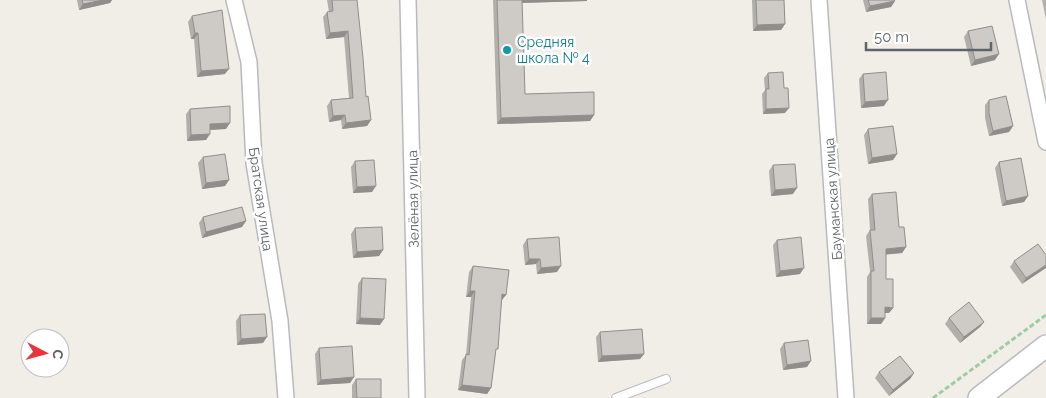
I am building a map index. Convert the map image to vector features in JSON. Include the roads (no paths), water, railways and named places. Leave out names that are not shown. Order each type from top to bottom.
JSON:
[{"type":"street","name":"Братская улица","points":[[234,0],[249,62],[254,162],[280,321],[286,398]]},
{"type":"street","name":"Зелёная улица","points":[[408,0],[416,398]]},
{"type":"street","name":"Бауманская улица","points":[[819,0],[846,398]]},
{"type":"street","points":[[1017,0],[1046,142]]},
{"type":"street","points":[[979,398],[1046,346]]},
{"type":"lane","points":[[616,398],[666,379]]},
{"type":"place","name":"Средняя школа № 4","points":[[507,50]]}]
